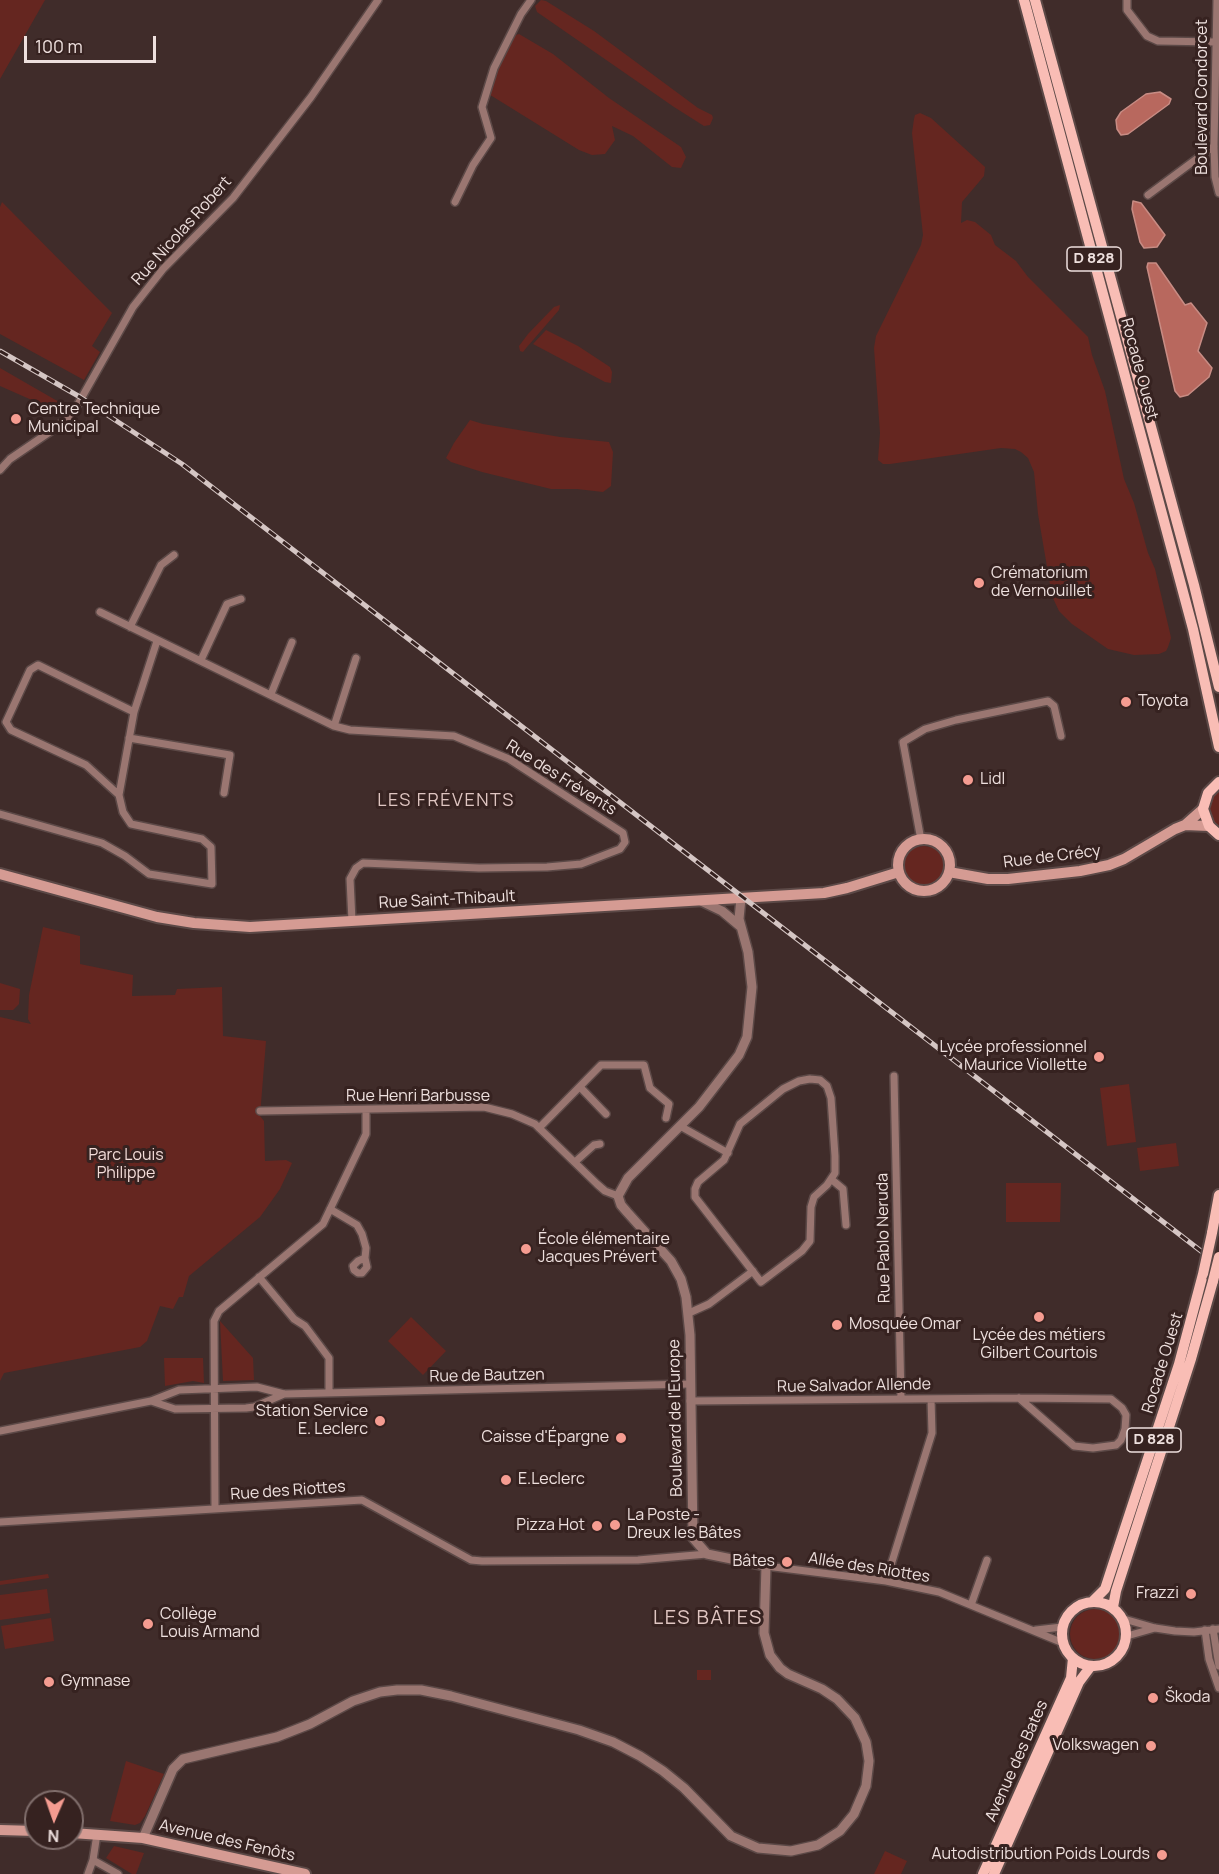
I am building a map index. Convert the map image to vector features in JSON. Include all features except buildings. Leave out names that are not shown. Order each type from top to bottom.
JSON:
[{"type":"main road","name":"Rocade Ouest","points":[[1024,0],[1190,618],[1219,747]]},
{"type":"main road","name":"Rocade Ouest","points":[[1035,0],[1194,585],[1219,687]]},
{"type":"main road","points":[[1219,782],[1208,793],[1203,809],[1209,826],[1219,835]]},
{"type":"main road","name":"Rue de Crécy","points":[[949,872],[988,879],[1008,879],[1080,871],[1109,865],[1185,825],[1203,809]]},
{"type":"main road","name":"Rue de Crécy","points":[[1185,825],[1209,826]]},
{"type":"main road","points":[[921,840],[935,842],[946,851],[949,858],[949,872],[940,886],[930,891],[922,891],[907,885],[899,872],[898,864],[903,851],[908,845],[921,840]]},
{"type":"main road","name":"Rue Saint-Thibault","points":[[0,874],[158,917],[250,927],[832,892],[899,872]]},
{"type":"main road","name":"Rocade Ouest","points":[[1094,1601],[1105,1589],[1179,1364],[1203,1274],[1219,1195]]},
{"type":"main road","name":"Rocade Ouest","points":[[1113,1607],[1191,1359],[1219,1257]]},
{"type":"main road","points":[[1094,1601],[1113,1607],[1124,1619],[1127,1636],[1125,1646],[1119,1655],[1111,1662],[1091,1666],[1073,1658],[1063,1643],[1062,1627],[1070,1611],[1085,1602],[1094,1601]]},
{"type":"main road","name":"Avenue des Bates","points":[[983,1874],[1071,1678],[1073,1658]]},
{"type":"main road","name":"Avenue des Bates","points":[[994,1874],[1079,1682],[1091,1666]]},
{"type":"main road","points":[[0,1830],[24,1831]]},
{"type":"main road","name":"Avenue des Fenôts","points":[[84,1833],[143,1838],[305,1874]]},
{"type":"street","name":"Rue Nicolas Robert","points":[[0,470],[10,459],[73,413],[133,307],[163,269],[233,198],[311,97],[378,0]]},
{"type":"street","points":[[455,202],[473,165],[491,138],[482,107],[494,68],[521,14],[531,0]]},
{"type":"street","points":[[1127,0],[1127,10],[1147,36],[1158,41],[1216,42]]},
{"type":"street","name":"Boulevard Condorcet","points":[[1217,0],[1215,177],[1219,193]]},
{"type":"street","points":[[1148,195],[1215,146]]},
{"type":"street","points":[[130,627],[161,565],[174,555]]},
{"type":"street","points":[[201,660],[227,604],[241,599]]},
{"type":"street","name":"Rue des Frévents","points":[[100,612],[334,726],[350,730],[454,736],[509,759],[623,833],[625,842],[621,849],[580,864],[479,868],[363,863],[356,868],[350,879],[352,921]]},
{"type":"street","points":[[0,814],[102,843],[125,856],[149,874],[212,884],[212,847],[202,839],[132,824],[123,812],[119,795],[134,712],[157,641]]},
{"type":"street","points":[[271,694],[292,642]]},
{"type":"street","points":[[334,726],[356,657]]},
{"type":"street","points":[[119,795],[86,765],[11,730],[6,722],[30,670],[38,666],[134,712]]},
{"type":"street","points":[[921,840],[903,742],[925,729],[956,720],[1048,701],[1054,706],[1061,736]]},
{"type":"street","points":[[129,738],[231,755],[224,793]]},
{"type":"street","points":[[618,1196],[628,1178],[699,1107],[725,1076],[739,1055],[747,1037],[752,987],[747,945],[740,923],[741,898]]},
{"type":"street","points":[[721,899],[740,923]]},
{"type":"street","points":[[700,900],[740,923]]},
{"type":"street","points":[[539,1128],[601,1065],[644,1065],[650,1088],[669,1104],[666,1118]]},
{"type":"street","name":"Rue Pablo Neruda","points":[[894,1076],[900,1399]]},
{"type":"street","points":[[810,1079],[820,1080],[826,1086],[831,1098],[835,1173],[814,1197],[811,1206],[810,1241],[802,1251],[761,1282],[694,1197],[698,1182],[724,1161],[728,1153],[740,1124],[783,1089],[799,1081],[810,1079]]},
{"type":"street","points":[[580,1087],[606,1114]]},
{"type":"street","name":"Rue Henri Barbusse","points":[[260,1111],[484,1107],[512,1114],[535,1124],[605,1191],[618,1196]]},
{"type":"street","points":[[215,1509],[214,1321],[219,1311],[323,1224],[366,1134],[366,1110]]},
{"type":"street","points":[[680,1126],[728,1153]]},
{"type":"street","points":[[575,1162],[594,1144],[600,1144]]},
{"type":"street","points":[[831,1179],[843,1190],[846,1225]]},
{"type":"street","name":"Boulevard de l'Europe","points":[[618,1196],[621,1205],[671,1261],[681,1279],[689,1313],[693,1538],[707,1554]]},
{"type":"street","points":[[330,1209],[357,1225],[366,1248],[365,1258]]},
{"type":"street","points":[[689,1313],[709,1304],[753,1271]]},
{"type":"street","points":[[260,1277],[294,1318],[305,1326],[329,1358],[329,1393]]},
{"type":"street","name":"Rue de Bautzen","points":[[151,1401],[175,1390],[257,1387],[284,1394],[690,1384]]},
{"type":"street","name":"Rue de Bautzen","points":[[151,1401],[176,1409],[254,1407],[284,1394]]},
{"type":"street","name":"Rue Salvador Allende","points":[[690,1401],[1019,1398],[1111,1399],[1122,1408],[1126,1415],[1125,1429],[1121,1440],[1116,1444],[1093,1448],[1074,1446],[1019,1398]]},
{"type":"street","points":[[885,1581],[932,1433],[931,1399]]},
{"type":"street","points":[[0,1431],[151,1401]]},
{"type":"street","name":"Rue des Riottes","points":[[0,1522],[362,1500],[471,1560],[638,1560],[707,1554]]},
{"type":"street","points":[[143,1838],[173,1769],[183,1759],[289,1733],[319,1720],[341,1706],[380,1692],[421,1690],[579,1730],[613,1742],[651,1763],[684,1788],[724,1830],[737,1840],[758,1848],[791,1851],[810,1847],[826,1840],[840,1831],[857,1809],[866,1786],[867,1746],[858,1723],[842,1702],[827,1692],[788,1674],[770,1655],[764,1633],[766,1566],[707,1554]]},
{"type":"street","points":[[970,1605],[987,1560]]},
{"type":"street","name":"Allée des Riottes","points":[[766,1566],[885,1581],[939,1592],[1063,1643]]},
{"type":"street","points":[[1124,1619],[1175,1631],[1212,1629]]},
{"type":"street","points":[[1034,1631],[1062,1627]]},
{"type":"street","points":[[1127,1636],[1155,1628]]},
{"type":"street","points":[[1212,1629],[1219,1666]]},
{"type":"street","points":[[1212,1629],[1209,1659],[1219,1688]]},
{"type":"street","points":[[88,1874],[93,1860],[97,1834]]},
{"type":"street","points":[[93,1860],[118,1874]]},
{"type":"green space","points":[[0,0],[45,0],[0,79]]},
{"type":"green space","points":[[541,0],[594,31],[698,108],[712,115],[710,125],[704,126],[674,107],[537,12],[535,6]]},
{"type":"green space","points":[[519,34],[553,54],[609,98],[681,147],[686,157],[681,168],[672,167],[633,136],[612,126],[615,140],[605,154],[592,155],[579,150],[487,93],[499,63],[516,35]]},
{"type":"green space","points":[[920,113],[931,118],[985,167],[984,176],[962,202],[961,223],[967,220],[975,222],[991,235],[995,245],[1016,261],[1028,277],[1088,337],[1105,391],[1124,479],[1155,569],[1171,638],[1166,651],[1159,654],[1134,655],[1108,649],[1072,624],[1059,611],[1052,596],[1038,514],[1034,472],[1028,458],[1021,452],[1001,448],[890,464],[883,464],[878,460],[880,433],[874,348],[876,336],[921,245],[923,235],[912,133],[915,115]]},
{"type":"green space","points":[[2,202],[112,313],[92,346],[100,352],[84,380],[0,334],[0,207]]},
{"type":"green space","points":[[560,305],[559,310],[523,352],[520,351],[519,346],[528,334],[554,307]]},
{"type":"green space","points":[[546,330],[578,346],[610,367],[611,383],[533,344]]},
{"type":"green space","points":[[0,368],[66,406],[59,412],[0,386]]},
{"type":"green space","points":[[470,420],[560,437],[609,442],[613,452],[611,486],[603,492],[551,489],[451,462],[446,458]]},
{"type":"green space","points":[[1219,789],[1219,829],[1212,822],[1209,806],[1211,798]]},
{"type":"green space","points":[[924,846],[938,852],[944,866],[938,880],[924,886],[910,880],[904,866],[910,852]]},
{"type":"green space","name":"Parc Louis Philippe","points":[[43,927],[80,936],[80,964],[133,975],[132,996],[175,995],[177,989],[222,987],[223,1036],[266,1041],[260,1116],[264,1121],[265,1161],[286,1160],[292,1163],[280,1189],[260,1217],[189,1276],[183,1297],[179,1297],[173,1309],[160,1306],[147,1341],[140,1347],[4,1373],[0,1381],[0,1017],[31,1024],[28,1019],[29,995]]},
{"type":"green space","points":[[0,983],[20,989],[19,1004],[13,1010],[0,1010]]},
{"type":"green space","points":[[1129,1084],[1136,1142],[1107,1146],[1100,1088]]},
{"type":"green space","points":[[1176,1143],[1179,1166],[1140,1171],[1137,1148]]},
{"type":"green space","points":[[1006,1183],[1061,1183],[1060,1222],[1006,1222]]},
{"type":"green space","points":[[411,1317],[446,1351],[423,1375],[388,1341]]},
{"type":"green space","points":[[220,1321],[253,1358],[254,1380],[223,1381]]},
{"type":"green space","points":[[164,1358],[203,1358],[204,1383],[193,1381],[165,1386]]},
{"type":"green space","points":[[48,1574],[49,1578],[0,1585],[0,1581]]},
{"type":"green space","points":[[47,1589],[50,1613],[0,1620],[0,1595]]},
{"type":"green space","points":[[1090,1609],[1100,1609],[1113,1616],[1120,1629],[1120,1639],[1113,1652],[1100,1659],[1090,1659],[1081,1655],[1074,1648],[1070,1639],[1070,1629],[1074,1620],[1081,1613]]},
{"type":"green space","points":[[51,1618],[54,1641],[5,1649],[1,1626]]},
{"type":"green space","points":[[697,1670],[711,1670],[711,1680],[697,1680]]},
{"type":"green space","points":[[126,1761],[164,1774],[145,1816],[140,1823],[135,1825],[110,1821]]},
{"type":"green space","points":[[114,1846],[144,1853],[136,1874],[132,1874],[106,1858]]},
{"type":"green space","points":[[885,1851],[907,1861],[901,1874],[874,1874]]},
{"type":"shaded area","points":[[1160,92],[1171,99],[1169,104],[1128,134],[1121,135],[1117,129],[1116,120],[1121,112],[1146,94]]},
{"type":"shaded area","points":[[1133,201],[1141,203],[1165,235],[1157,247],[1144,248],[1140,242],[1132,209]]},
{"type":"shaded area","points":[[1148,263],[1156,263],[1185,305],[1191,303],[1207,323],[1198,351],[1212,368],[1209,377],[1188,395],[1180,397],[1175,391],[1147,267]]},
{"type":"railway","points":[[0,351],[80,397],[182,464],[1219,1265]]},
{"type":"place","name":"Centre Technique Municipal","points":[[16,419]]},
{"type":"place","name":"Crématorium de Vernouillet","points":[[979,583]]},
{"type":"place","name":"Toyota","points":[[1126,702]]},
{"type":"place","name":"Lidl","points":[[968,780]]},
{"type":"place","name":"Lycée professionnel Maurice Viollette","points":[[1099,1057]]},
{"type":"place","name":"École élémentaire Jacques Prévert","points":[[526,1249]]},
{"type":"place","name":"Lycée des métiers Gilbert Courtois","points":[[1039,1317]]},
{"type":"place","name":"Mosquée Omar","points":[[837,1325]]},
{"type":"place","name":"Station Service E. Leclerc","points":[[380,1421]]},
{"type":"place","name":"Caisse d'Épargne","points":[[621,1438]]},
{"type":"place","name":"E.Leclerc","points":[[506,1480]]},
{"type":"place","name":"La Poste - Dreux les Bâtes","points":[[615,1525]]},
{"type":"place","name":"Pizza Hot","points":[[597,1526]]},
{"type":"place","name":"Bâtes","points":[[787,1562]]},
{"type":"place","name":"Frazzi","points":[[1191,1594]]},
{"type":"place","name":"Collège Louis Armand","points":[[148,1624]]},
{"type":"place","name":"Gymnase","points":[[49,1682]]},
{"type":"place","name":"Škoda","points":[[1153,1698]]},
{"type":"place","name":"Volkswagen","points":[[1151,1746]]},
{"type":"place","name":"Autodistribution Poids Lourds","points":[[1162,1855]]},
{"type":"district","name":"LES FRÉVENTS","points":[[446,801]]},
{"type":"district","name":"LES BÂTES","points":[[708,1618]]}]
